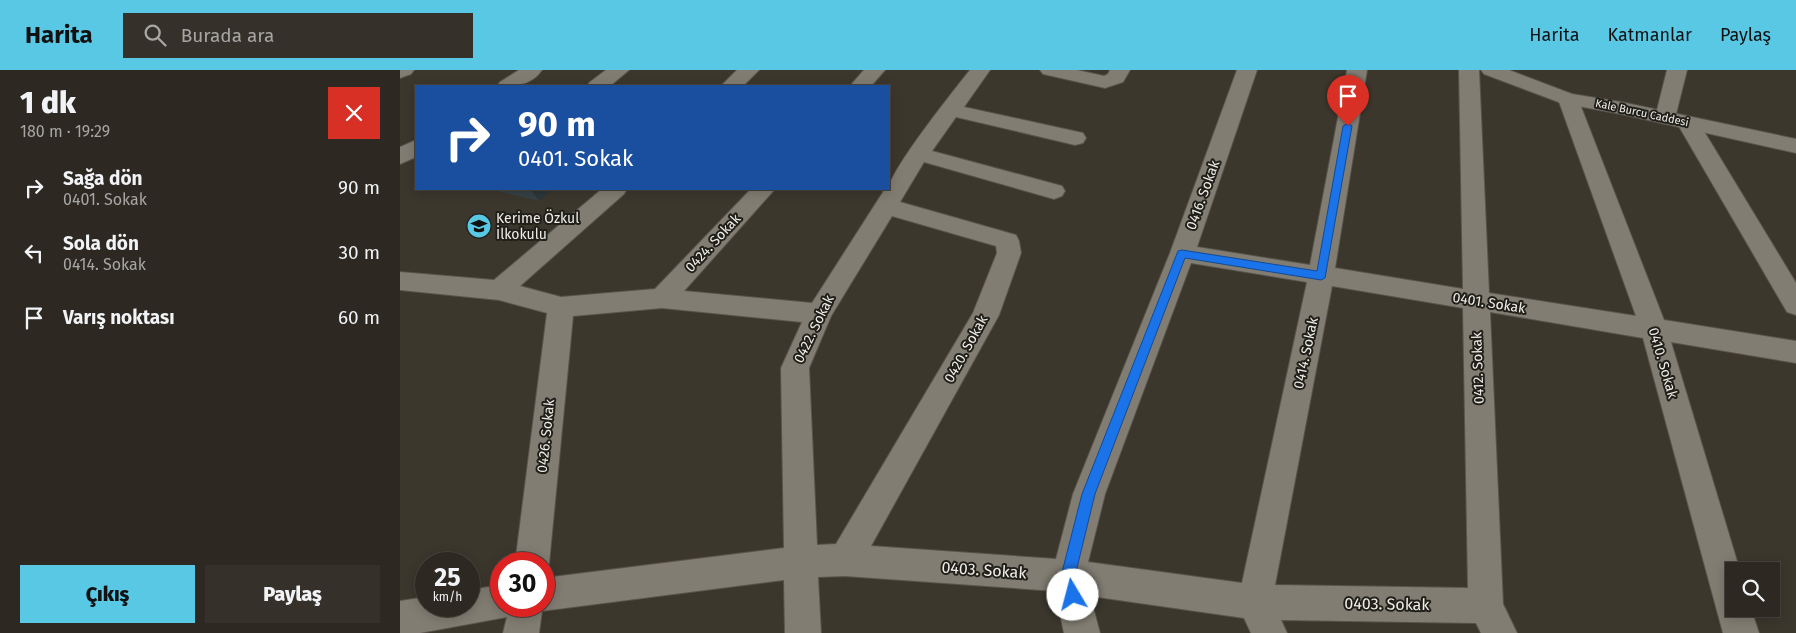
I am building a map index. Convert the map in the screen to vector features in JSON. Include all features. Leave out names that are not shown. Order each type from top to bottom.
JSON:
[{"type":"street","points":[[400,72],[404,70]]},
{"type":"street","points":[[509,85],[532,70]]},
{"type":"street","points":[[598,85],[618,70]]},
{"type":"street","points":[[732,85],[749,70]]},
{"type":"street","points":[[861,85],[875,70]]},
{"type":"street","name":"0422. Sokak","points":[[803,633],[794,368],[818,314],[919,154],[980,70]]},
{"type":"street","points":[[1050,70],[1106,82],[1116,78],[1120,70]]},
{"type":"street","name":"0416. Sokak","points":[[1082,633],[1068,576],[1088,494],[1182,253],[1247,70]]},
{"type":"street","name":"0414. Sokak","points":[[1255,602],[1321,276],[1357,70]]},
{"type":"street","name":"0412. Sokak","points":[[1469,70],[1476,301],[1492,620]]},
{"type":"street","name":"Kale Burcu Caddesi","points":[[1491,70],[1568,99],[1796,146]]},
{"type":"street","points":[[1665,118],[1676,70]]},
{"type":"street","name":"0410. Sokak","points":[[1568,99],[1654,329],[1740,633]]},
{"type":"street","points":[[951,110],[1075,138]]},
{"type":"street","points":[[1688,123],[1796,305]]},
{"type":"street","points":[[400,157],[415,147]]},
{"type":"street","points":[[919,154],[1054,190]]},
{"type":"street","points":[[499,290],[615,190]]},
{"type":"street","name":"0424. Sokak","points":[[662,298],[763,190]]},
{"type":"street","name":"0420. Sokak","points":[[845,560],[986,315],[1009,253],[1007,240],[886,206]]},
{"type":"street","name":"0401. Sokak","points":[[1182,253],[1796,352]]},
{"type":"street","points":[[400,281],[499,290],[561,307],[662,298],[818,314]]},
{"type":"street","name":"0426. Sokak","points":[[533,552],[561,307]]},
{"type":"street","name":"0403. Sokak","points":[[555,594],[801,562],[845,560],[1068,576],[1255,602],[1492,620]]},
{"type":"street","points":[[1255,602],[1268,633]]},
{"type":"street","points":[[400,619],[490,604]]},
{"type":"street","points":[[521,633],[524,617]]},
{"type":"place","name":"Kerime Özkul İlkokulu","points":[[479,226]]},
{"type":"route","points":[[1073,595],[1068,576],[1088,494],[1182,253],[1321,276],[1348,126]]}]
